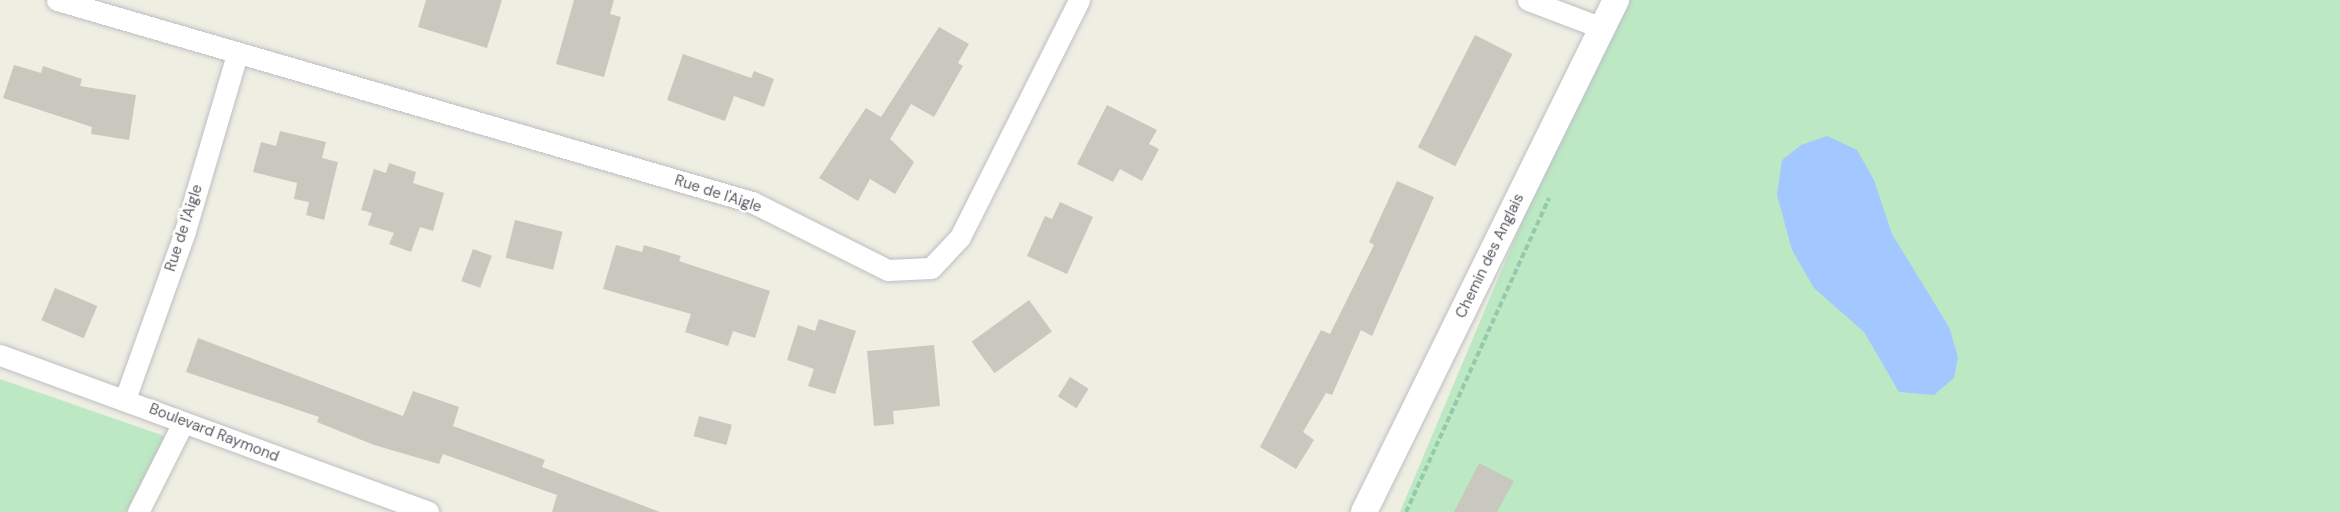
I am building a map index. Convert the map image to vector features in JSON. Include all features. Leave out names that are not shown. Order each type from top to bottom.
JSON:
[{"type":"street","name":"Rue de l'Aigle","points":[[57,0],[752,202],[888,270],[931,268],[960,237],[1079,0]]},
{"type":"street","points":[[1528,0],[1602,28]]},
{"type":"street","name":"Chemin des Anglais","points":[[1364,512],[1616,0]]},
{"type":"street","name":"Rue de l'Aigle","points":[[125,399],[185,231],[237,54]]},
{"type":"street","name":"Boulevard Raymond","points":[[0,355],[428,512]]},
{"type":"street","points":[[138,512],[183,423]]},
{"type":"path","name":"Chemin des Anglais","points":[[1406,512],[1555,185]]},
{"type":"green space","points":[[1615,0],[2340,0],[2340,512],[1400,512]]},
{"type":"green space","points":[[0,379],[170,438],[126,512],[0,512]]},
{"type":"water","points":[[1827,136],[1857,150],[1874,180],[1892,234],[1949,327],[1958,357],[1954,378],[1934,395],[1899,392],[1864,332],[1814,288],[1792,250],[1777,195],[1782,160],[1801,145]]},
{"type":"building","points":[[426,0],[502,0],[487,48],[418,27]]},
{"type":"building","points":[[574,0],[614,0],[610,14],[621,17],[604,77],[556,64]]},
{"type":"building","points":[[939,27],[969,44],[958,63],[963,66],[934,117],[911,104],[890,139],[914,162],[895,194],[870,179],[858,201],[819,178],[866,108],[881,117]]},
{"type":"building","points":[[1475,35],[1512,54],[1455,166],[1418,147]]},
{"type":"building","points":[[683,54],[751,78],[754,71],[774,79],[764,107],[734,96],[725,121],[667,100]]},
{"type":"building","points":[[14,65],[41,73],[43,66],[82,79],[80,86],[136,95],[129,140],[91,134],[92,127],[3,98]]},
{"type":"building","points":[[1107,105],[1157,130],[1149,144],[1159,149],[1142,181],[1120,169],[1113,182],[1077,164]]},
{"type":"building","points":[[280,131],[326,142],[322,158],[338,162],[324,220],[306,215],[309,202],[294,199],[297,183],[253,172],[261,142],[276,146]]},
{"type":"building","points":[[389,163],[416,172],[413,183],[444,193],[433,231],[420,227],[411,252],[389,244],[394,233],[368,225],[372,213],[361,210],[374,169],[386,173]]},
{"type":"building","points":[[1397,181],[1434,197],[1372,336],[1361,330],[1332,395],[1326,393],[1303,432],[1314,440],[1296,469],[1260,447],[1321,330],[1330,334],[1374,245],[1369,242]]},
{"type":"building","points":[[1060,202],[1093,217],[1067,274],[1027,256],[1045,216],[1052,219]]},
{"type":"building","points":[[515,220],[563,232],[553,270],[506,258]]},
{"type":"building","points":[[616,245],[642,252],[644,245],[681,256],[679,261],[770,291],[755,338],[733,331],[728,346],[685,332],[691,314],[603,289]]},
{"type":"building","points":[[473,249],[492,256],[480,288],[461,281]]},
{"type":"building","points":[[55,288],[97,306],[84,338],[41,320]]},
{"type":"building","points":[[1029,300],[1052,332],[994,373],[972,342]]},
{"type":"building","points":[[819,319],[856,331],[835,394],[808,386],[814,369],[787,360],[798,325],[815,331]]},
{"type":"building","points":[[198,338],[403,416],[413,391],[459,407],[453,426],[545,460],[542,467],[660,512],[552,512],[557,495],[443,454],[439,464],[374,445],[317,422],[319,417],[186,372]]},
{"type":"building","points":[[934,345],[940,406],[893,411],[894,424],[874,426],[867,351]]},
{"type":"building","points":[[1070,377],[1089,389],[1076,408],[1058,397]]},
{"type":"building","points":[[699,416],[732,425],[726,445],[694,436]]},
{"type":"building","points":[[1479,463],[1514,481],[1497,512],[1454,512]]}]
